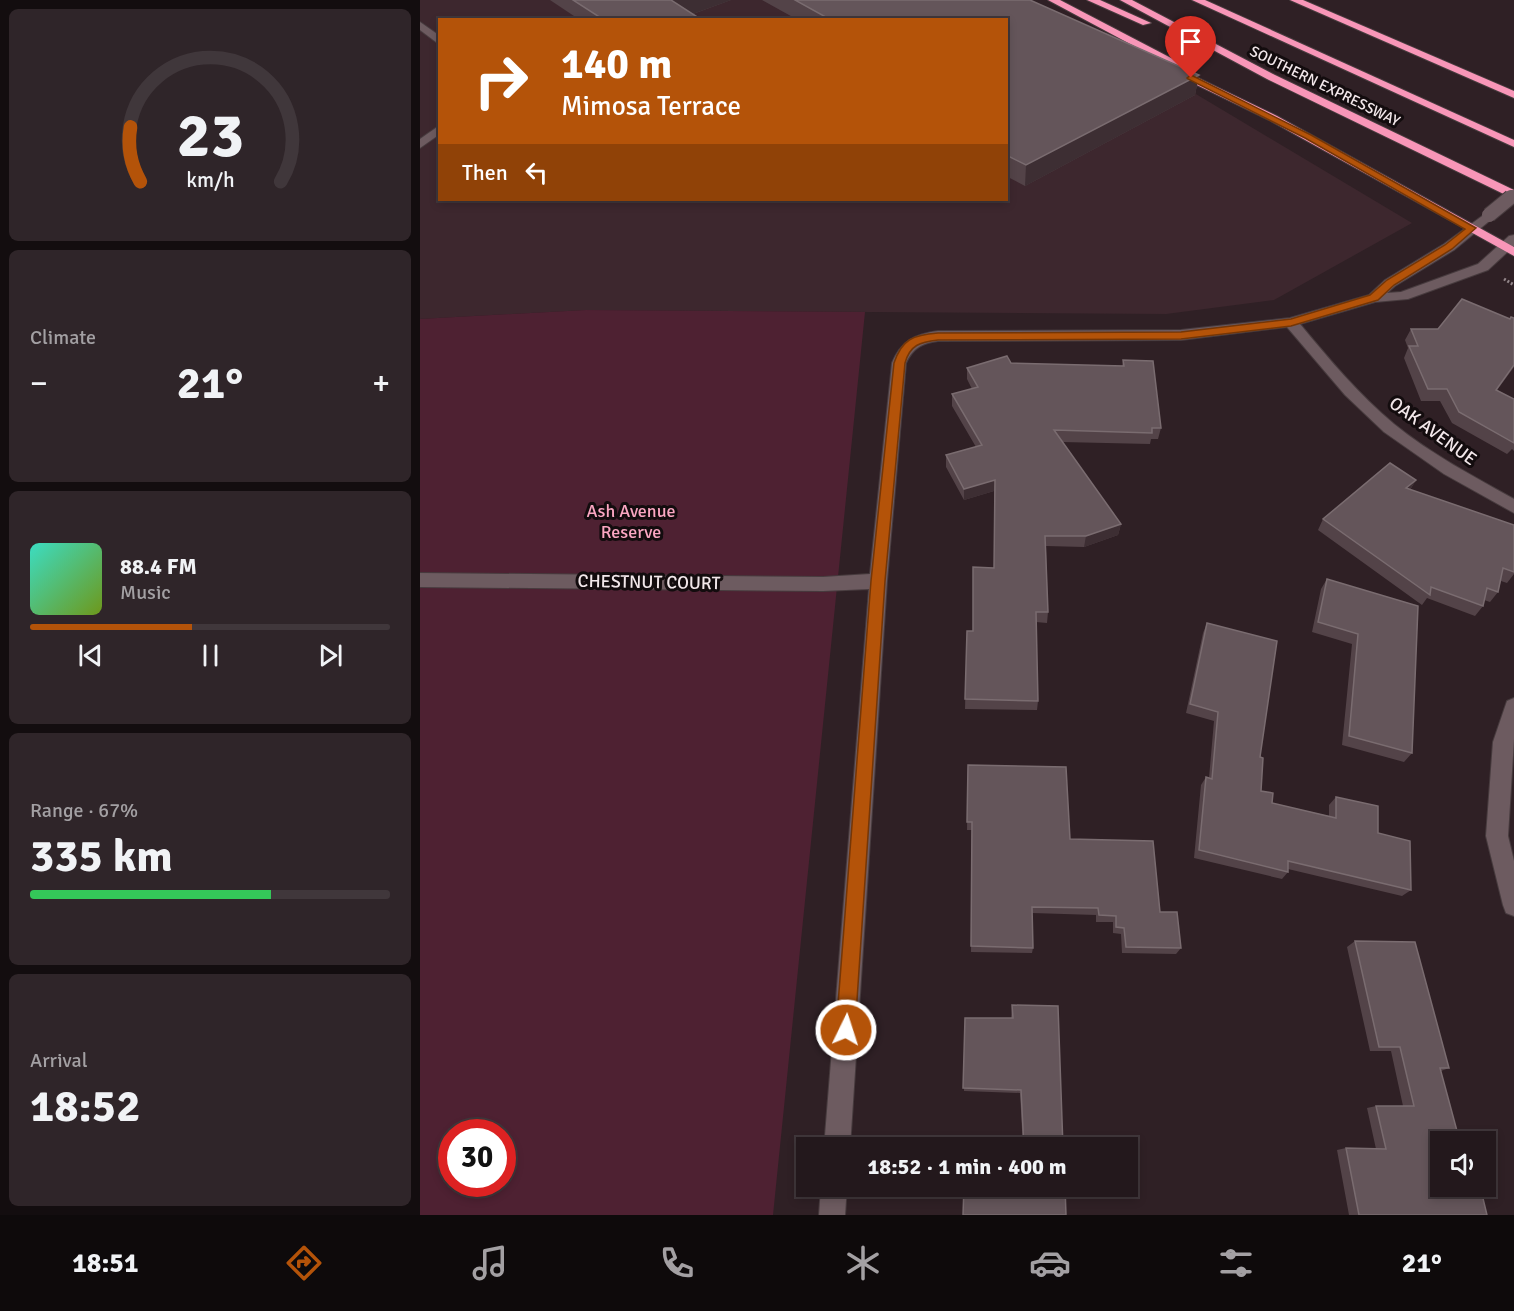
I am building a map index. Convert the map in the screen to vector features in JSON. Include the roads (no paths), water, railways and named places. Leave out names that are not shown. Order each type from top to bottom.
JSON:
[{"type":"highway","points":[[1092,0],[1271,77]]},
{"type":"highway","name":"SOUTHERN EXPRESSWAY","points":[[1125,0],[1271,77],[1514,195]]},
{"type":"highway","name":"SOUTHERN EXPRESSWAY","points":[[1197,0],[1514,144]]},
{"type":"highway","points":[[1203,0],[1299,48]]},
{"type":"highway","points":[[1295,0],[1514,95]]},
{"type":"highway","points":[[1051,5],[1273,118],[1472,228],[1511,246]]},
{"type":"street","points":[[420,25],[438,40]]},
{"type":"street","points":[[420,145],[438,130]]},
{"type":"street","points":[[1374,298],[1390,282],[1449,247],[1514,195]]},
{"type":"street","points":[[838,1137],[878,581],[899,363],[903,350],[910,343],[938,336],[1181,335],[1291,322],[1374,298],[1403,296],[1483,267],[1511,246]]},
{"type":"street","name":"OAK AVENUE","points":[[1291,322],[1331,370],[1388,427],[1444,467],[1514,507]]},
{"type":"street","name":"CHESTNUT COURT","points":[[420,580],[811,584],[878,581]]},
{"type":"street","points":[[1514,707],[1503,742],[1497,836],[1514,905]]},
{"type":"street","points":[[832,1215],[833,1197]]},
{"type":"park label","name":"Ash Avenue Reserve","points":[[631,521]]}]
